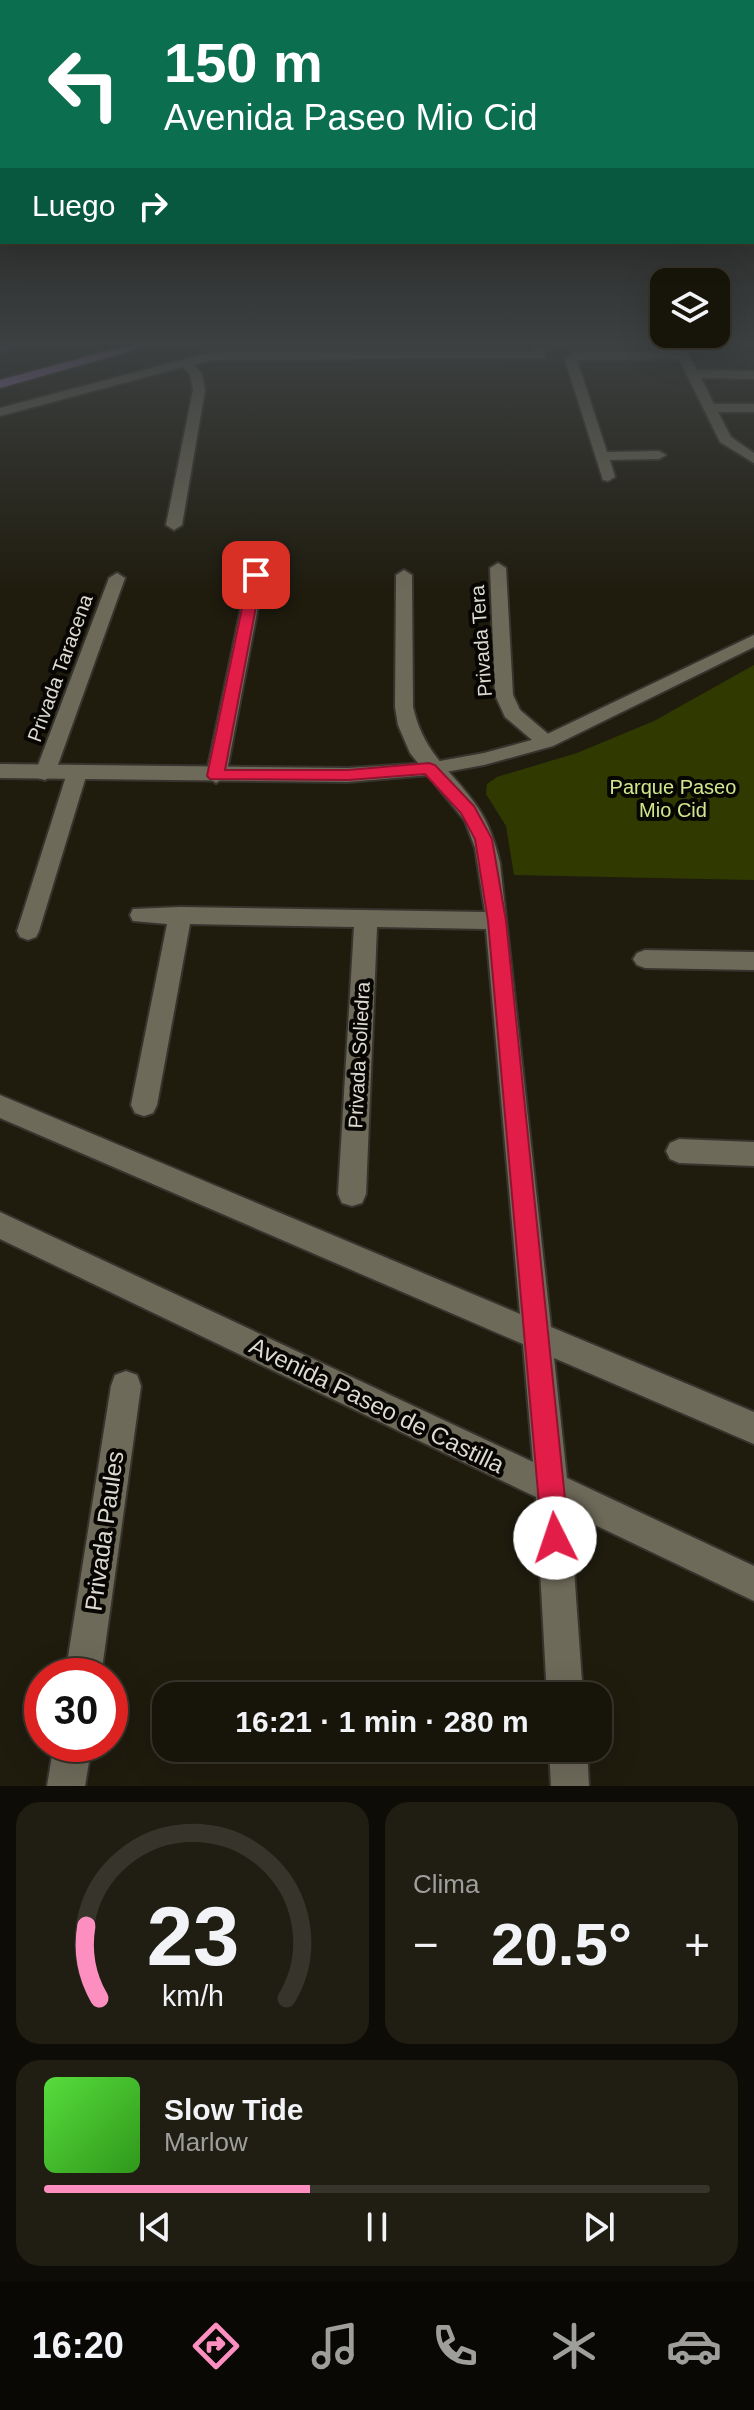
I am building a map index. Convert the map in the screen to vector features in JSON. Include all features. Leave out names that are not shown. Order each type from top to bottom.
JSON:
[{"type":"street","points":[[174,525],[192,426]]},
{"type":"street","points":[[592,426],[608,477]]},
{"type":"street","points":[[718,426],[725,439],[754,459]]},
{"type":"street","points":[[602,456],[659,455]]},
{"type":"street","name":"Privada Tera","points":[[498,568],[504,695],[512,713],[546,742]]},
{"type":"street","points":[[216,776],[256,575]]},
{"type":"street","points":[[404,575],[406,725],[429,769],[468,810],[484,839],[497,921],[552,1489],[564,1682]]},
{"type":"street","name":"Privada Taracena","points":[[45,773],[117,578]]},
{"type":"street","points":[[0,771],[216,776],[348,775],[429,769],[484,759],[546,742],[754,640]]},
{"type":"street","points":[[28,931],[77,773]]},
{"type":"street","points":[[141,915],[497,921]]},
{"type":"street","points":[[144,1105],[180,915]]},
{"type":"street","name":"Privada Soliedra","points":[[352,1194],[366,917]]},
{"type":"street","points":[[645,959],[754,961]]},
{"type":"street","points":[[0,1106],[754,1428]]},
{"type":"street","points":[[679,1151],[754,1154]]},
{"type":"street","name":"Avenida Paseo de Castilla","points":[[0,1225],[754,1584]]},
{"type":"street","name":"Privada Paules","points":[[86,1658],[126,1386]]},
{"type":"street","points":[[66,1786],[70,1762]]},
{"type":"street","points":[[569,1762],[570,1786]]},
{"type":"green space","name":"Parque Paseo Mio Cid","points":[[754,665],[754,880],[514,875],[506,826],[486,794],[487,784],[497,777],[577,753],[654,721]]},
{"type":"route","points":[[256,575],[216,776],[348,775],[429,769],[468,810],[484,839],[497,921],[555,1538]]}]
